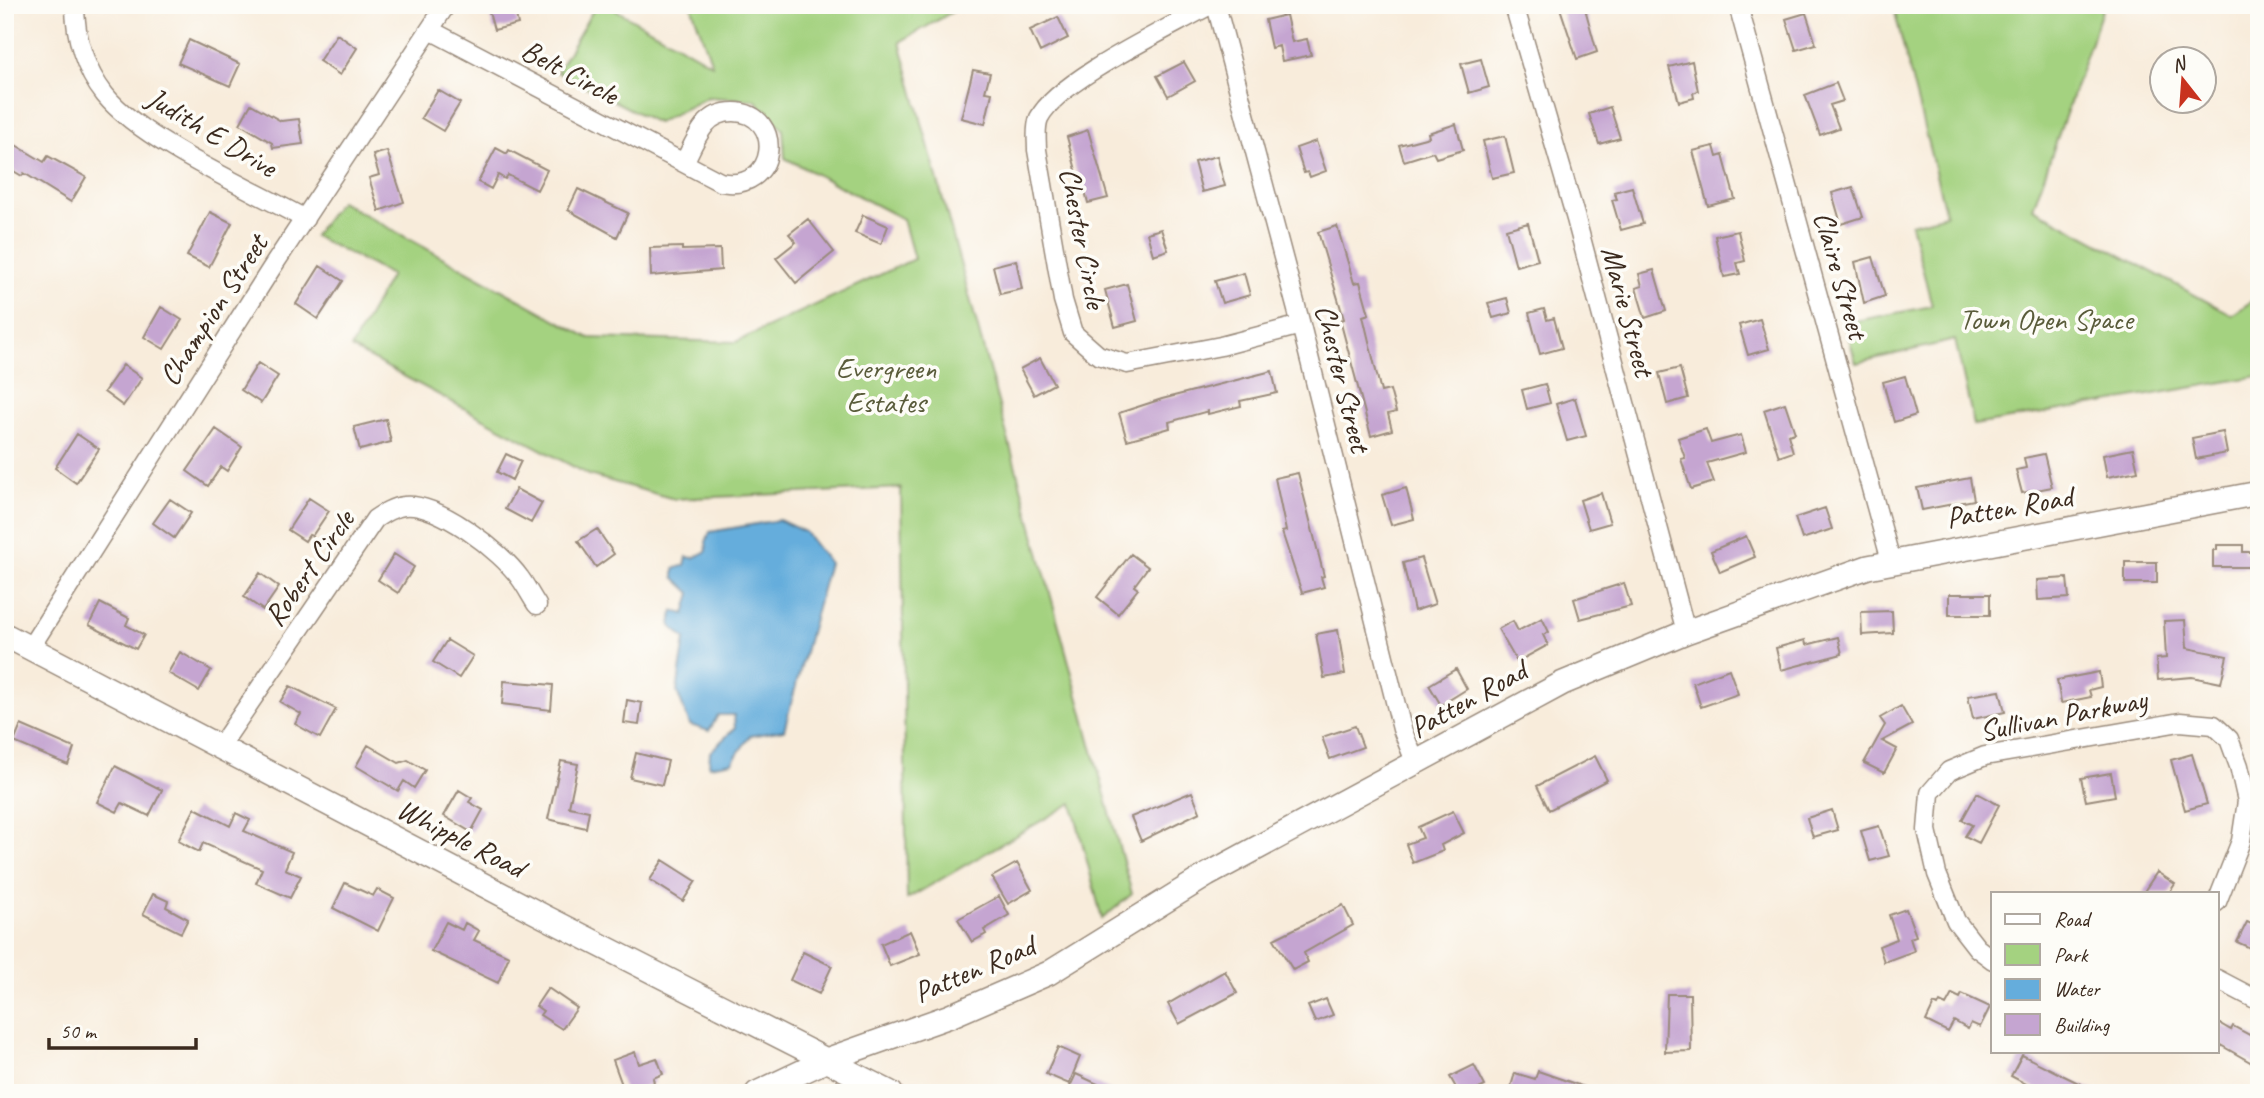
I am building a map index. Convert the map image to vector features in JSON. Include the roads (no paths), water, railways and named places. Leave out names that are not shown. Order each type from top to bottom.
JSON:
[{"type":"street","name":"Judith E Drive","points":[[75,5],[75,24],[83,56],[105,95],[133,122],[305,219]]},
{"type":"street","name":"Champion Street","points":[[30,648],[305,219],[446,5]]},
{"type":"street","name":"Chester Circle","points":[[1210,5],[1072,85],[1041,115],[1036,131],[1037,150],[1063,300],[1073,333],[1083,345],[1098,355],[1127,364],[1221,346],[1301,325]]},
{"type":"street","name":"Chester Street","points":[[1216,5],[1301,325],[1402,729],[1416,764]]},
{"type":"street","name":"Marie Street","points":[[1514,5],[1576,219],[1686,632]]},
{"type":"street","name":"Claire Street","points":[[1738,5],[1891,561]]},
{"type":"street","name":"Belt Circle","points":[[430,30],[720,182],[744,183],[755,177],[768,157],[766,133],[760,123],[739,112],[716,116],[706,123],[684,163]]},
{"type":"street","name":"Patten Road","points":[[757,1093],[829,1059],[950,1016],[1049,973],[1103,942],[1207,875],[1580,674],[1686,632],[1843,575],[1891,561],[2259,493]]},
{"type":"street","name":"Robert Circle","points":[[219,748],[375,519],[388,510],[402,506],[418,506],[470,532],[497,552],[519,577],[537,605]]},
{"type":"street","name":"Whipple Road","points":[[5,635],[219,748],[891,1093]]},
{"type":"street","name":"Sullivan Parkway","points":[[1991,959],[1976,948],[1956,921],[1937,874],[1927,830],[1930,793],[1949,771],[1985,756],[2180,722],[2214,725],[2229,739],[2247,801],[2241,841],[2218,899]]},
{"type":"street","points":[[2218,980],[2259,1001]]},
{"type":"water","points":[[779,520],[805,532],[829,563],[784,730],[750,736],[732,762],[709,766],[710,752],[735,728],[734,715],[718,715],[709,731],[690,725],[677,692],[685,639],[671,626],[673,611],[685,614],[691,593],[674,577],[674,569],[685,565],[687,557],[693,558],[707,551],[706,542],[710,532]]},
{"type":"park label","name":"Town Open Space","points":[[2046,319]]},
{"type":"park label","name":"Evergreen Estates","points":[[886,385]]}]
